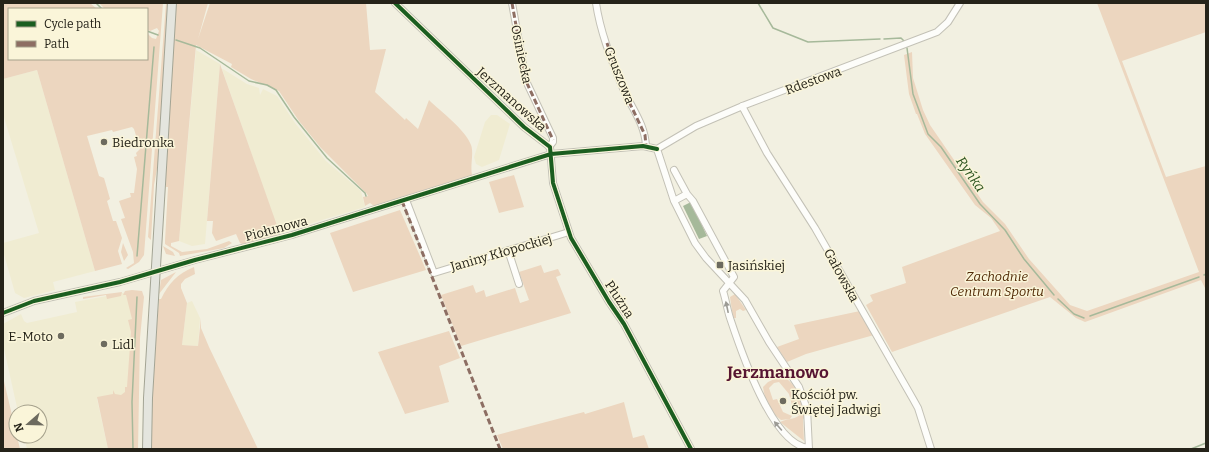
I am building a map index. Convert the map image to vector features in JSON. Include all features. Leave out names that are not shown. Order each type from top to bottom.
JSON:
[{"type":"main road","points":[[147,449],[146,425],[172,3]]},
{"type":"street","name":"Jerzmanowska","points":[[395,3],[524,127],[549,147],[552,154]]},
{"type":"street","name":"Osiniecka","points":[[512,3],[526,81],[553,138],[553,142],[549,147]]},
{"type":"street","name":"Gruszowa","points":[[596,3],[598,18],[609,50],[622,87],[640,122],[645,135],[646,146]]},
{"type":"street","name":"Rdestowa","points":[[657,149],[696,126],[742,106],[937,32],[948,22],[960,3]]},
{"type":"street","name":"Gałowska","points":[[742,106],[763,147],[816,230],[913,399],[931,449]]},
{"type":"street","points":[[552,154],[646,146],[657,149],[674,201],[698,248],[730,281],[745,300],[771,345],[799,387],[806,409],[809,449],[785,434],[765,406],[748,367],[729,316],[723,291],[730,281],[734,277],[693,201],[687,194],[674,170]]},
{"type":"street","name":"Piołunowa","points":[[3,313],[34,301],[120,282],[155,271],[271,241],[552,154]]},
{"type":"street","name":"Płużna","points":[[552,154],[553,183],[569,232],[609,302],[624,324],[691,449]]},
{"type":"street","points":[[674,201],[687,194]]},
{"type":"street","name":"Janiny Kłopockiej","points":[[406,200],[434,272],[569,232]]},
{"type":"street","points":[[508,250],[518,284]]},
{"type":"shaded area","points":[[196,50],[220,64],[205,244],[192,246],[179,241]]},
{"type":"shaded area","points":[[222,69],[247,84],[259,88],[260,95],[263,89],[277,96],[295,123],[326,161],[361,191],[365,207],[279,233]]},
{"type":"shaded area","points":[[37,70],[95,271],[53,282],[55,290],[24,298],[15,293],[3,251],[3,243],[39,233],[3,114],[3,79]]},
{"type":"shaded area","points":[[491,115],[497,115],[510,124],[499,160],[482,167],[476,164],[474,157],[485,122]]},
{"type":"shaded area","points":[[691,202],[707,236],[699,239],[683,206]]},
{"type":"shaded area","points":[[128,292],[133,317],[128,394],[97,399],[108,449],[27,449],[26,444],[48,444],[48,404],[16,404],[3,344],[3,324],[21,314],[24,321],[27,323],[77,312],[75,302]]},
{"type":"shaded area","points":[[192,301],[200,318],[198,346],[182,345],[187,303]]},
{"type":"green space","points":[[3,3],[90,3],[96,8],[8,8],[8,60],[148,60],[148,34],[152,38],[156,39],[159,31],[157,28],[150,31],[148,30],[148,8],[104,8],[99,3],[163,3],[144,255],[139,262],[128,269],[126,268],[134,263],[133,252],[121,219],[125,218],[119,201],[131,197],[130,193],[134,193],[137,169],[134,157],[137,156],[136,153],[140,149],[134,129],[132,127],[87,136],[99,176],[104,178],[110,199],[107,201],[113,221],[116,221],[122,238],[118,251],[122,264],[95,271],[37,70],[3,79]]},
{"type":"green space","points":[[166,3],[169,3],[159,158],[154,185],[151,240],[148,237]]},
{"type":"green space","points":[[175,3],[208,3],[198,39],[210,3],[366,3],[370,50],[386,49],[375,92],[405,120],[406,118],[418,129],[429,100],[464,133],[468,139],[472,148],[472,175],[378,205],[374,206],[370,203],[365,206],[363,197],[368,196],[367,194],[321,148],[299,121],[279,91],[251,79],[231,67],[232,64],[196,45],[179,241],[171,243],[171,246],[182,252],[207,249],[229,241],[232,243],[224,248],[180,256],[179,253],[165,244],[168,187],[166,187],[164,174]]},
{"type":"green space","name":"Zachodnie Centrum Sportu","points":[[1097,3],[1206,3],[1206,32],[1122,61],[1166,177],[1206,166],[1206,290],[1201,280],[1085,322],[1076,318],[1050,297],[892,352],[866,305],[873,301],[870,295],[906,283],[902,267],[1000,231],[991,218],[975,205],[925,134],[909,94],[904,55],[912,52],[913,78],[923,110],[930,125],[983,202],[1005,224],[1029,259],[1070,305],[1087,311],[1199,272]]},
{"type":"green space","points":[[220,64],[280,234],[244,245],[240,243],[236,234],[216,241],[212,233],[213,221],[207,221]]},
{"type":"green space","points":[[514,175],[524,207],[499,213],[489,182]]},
{"type":"green space","points":[[400,210],[426,270],[353,292],[330,233]]},
{"type":"green space","points":[[123,243],[128,255],[124,261],[121,252]]},
{"type":"green space","points":[[163,246],[173,252],[175,256],[166,254]]},
{"type":"green space","points":[[541,265],[544,273],[558,269],[561,275],[556,277],[571,313],[461,346],[441,295],[473,285],[476,293],[484,290],[486,297],[515,288],[520,303],[529,300],[519,272]]},
{"type":"green space","points":[[194,267],[195,274],[185,279],[181,284],[181,288],[187,303],[182,345],[198,346],[201,318],[201,328],[209,347],[258,449],[150,449],[150,413],[159,299],[161,299],[167,288],[178,276]]},
{"type":"green space","points":[[176,272],[159,294],[161,280]]},
{"type":"green space","points":[[125,291],[142,291],[144,297],[140,338],[138,449],[108,449],[97,397],[113,394],[113,390],[115,394],[121,395],[125,392],[125,387],[127,387],[131,332],[128,320],[132,319],[126,295],[123,295]]},
{"type":"green space","points":[[122,292],[121,296],[107,299],[106,295],[83,299],[83,297]]},
{"type":"green space","points":[[735,294],[746,310],[743,311],[740,309],[736,311],[736,318],[733,318],[730,297]]},
{"type":"green space","points":[[860,311],[874,335],[806,354],[787,362],[777,347],[799,339],[794,325]]},
{"type":"green space","points":[[449,331],[460,358],[439,366],[449,402],[405,414],[378,352]]},
{"type":"green space","points":[[781,376],[786,378],[794,386],[802,408],[801,413],[798,415],[793,409],[789,394],[779,382],[774,383],[769,388],[773,400],[777,399],[783,412],[792,416],[790,419],[781,420],[769,406],[763,387],[768,382]]},
{"type":"green space","points":[[3,377],[9,404],[8,404],[8,444],[19,444],[20,449],[3,449]]},
{"type":"green space","points":[[624,402],[633,438],[644,435],[649,449],[503,449],[497,435],[584,412],[585,414]]},
{"type":"green space","points":[[804,408],[804,441],[780,422],[797,417]]},
{"type":"waterway","points":[[96,3],[101,8]]},
{"type":"waterway","name":"Ryńka","points":[[758,3],[773,28],[808,42],[880,39]]},
{"type":"waterway","points":[[148,31],[158,35]]},
{"type":"waterway","name":"Ryńka","points":[[884,39],[901,38],[905,42]]},
{"type":"waterway","points":[[176,40],[200,48],[249,81],[267,85],[276,90],[294,117],[327,158],[365,193],[366,196]]},
{"type":"waterway","points":[[137,256],[154,47]]},
{"type":"waterway","name":"Ryńka","points":[[907,48],[913,94],[928,134],[941,147],[980,204],[1005,230],[1024,259],[1054,295]]},
{"type":"waterway","name":"Ryńka","points":[[1090,316],[1199,277]]},
{"type":"waterway","points":[[133,449],[132,402],[137,297]]},
{"type":"waterway","name":"Ryńka","points":[[1058,299],[1074,314],[1084,318]]},
{"type":"waterway","points":[[1191,449],[1206,443]]},
{"type":"marked path","points":[[512,3],[526,81],[553,140]]},
{"type":"marked path","points":[[607,43],[622,87],[645,135],[646,146]]},
{"type":"marked path","points":[[402,201],[500,449]]},
{"type":"cycle path","points":[[395,3],[524,127],[550,147],[553,183],[571,238],[609,302],[624,324],[691,449]]},
{"type":"cycle path","points":[[3,313],[34,301],[120,282],[195,260],[292,235],[551,154],[643,146],[657,149]]},
{"type":"place","name":"Biedronka","points":[[104,142]]},
{"type":"place","name":"Jasińskiej","points":[[720,265]]},
{"type":"place","name":"E-Moto","points":[[61,336]]},
{"type":"place","name":"Lidl","points":[[104,344]]},
{"type":"place","name":"Kościół pw. Świętej Jadwigi","points":[[783,401]]},
{"type":"district","name":"Jerzmanowo","points":[[778,372]]}]
